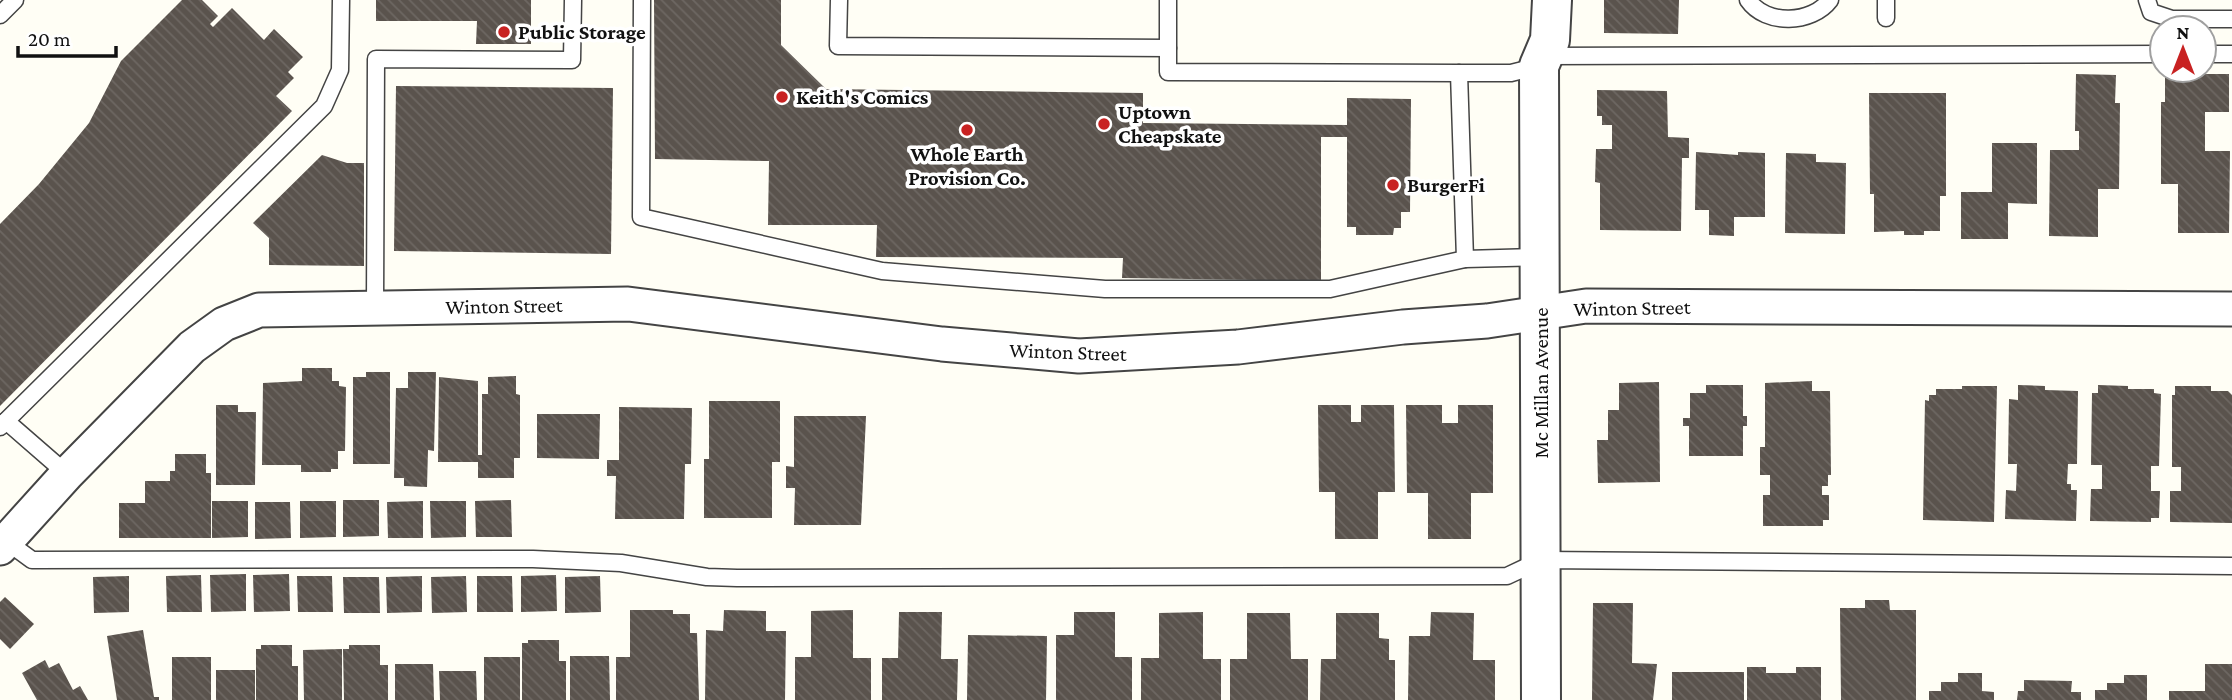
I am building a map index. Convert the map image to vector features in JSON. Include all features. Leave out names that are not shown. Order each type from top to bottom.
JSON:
[{"type":"street","name":"Mc Millan Avenue","points":[[1525,0],[1526,37],[1539,59],[1542,313],[1541,700]]},
{"type":"street","name":"Mc Millan Avenue","points":[[1539,59],[1550,40],[1552,0]]},
{"type":"street","name":"Winton Street","points":[[3,545],[67,474],[192,347],[224,324],[259,310],[628,304],[942,344],[1079,356],[1226,348],[1586,306],[2232,309]]},
{"type":"lane","points":[[0,15],[15,0]]},
{"type":"lane","points":[[67,474],[3,424],[324,106],[340,70],[341,0]]},
{"type":"lane","points":[[375,307],[376,59],[572,60],[573,0]]},
{"type":"lane","points":[[642,0],[641,217],[881,271],[1105,289],[1330,289],[1465,259],[1540,257]]},
{"type":"lane","points":[[839,0],[838,46],[1168,48]]},
{"type":"lane","points":[[1168,0],[1168,72],[1511,73],[1539,59],[2148,54]]},
{"type":"lane","points":[[1748,0],[1767,16],[1788,19],[1812,14],[1830,0]]},
{"type":"lane","points":[[1886,0],[1886,18]]},
{"type":"lane","points":[[2147,0],[2151,12],[2172,19],[2232,19]]},
{"type":"lane","points":[[1459,73],[1465,259]]},
{"type":"lane","points":[[3,545],[32,560],[533,559],[621,562],[707,577],[737,578],[1507,576],[1541,560],[2232,566]]},
{"type":"building","points":[[182,0],[202,0],[218,16],[210,24],[213,27],[232,8],[264,40],[274,29],[303,57],[288,72],[294,78],[276,96],[292,111],[0,406],[0,224],[39,184],[89,123],[121,61]]},
{"type":"building","name":"Public Storage","points":[[376,0],[531,0],[531,44],[476,44],[477,21],[376,21]]},
{"type":"building","points":[[654,0],[781,0],[781,45],[826,89],[1143,93],[1143,123],[1347,125],[1347,98],[1411,99],[1410,212],[1401,212],[1401,228],[1394,228],[1393,235],[1356,235],[1356,227],[1347,227],[1347,137],[1321,137],[1321,281],[1122,278],[1123,258],[876,257],[877,225],[768,225],[769,161],[655,159]]},
{"type":"building","points":[[1604,0],[1679,0],[1678,34],[1604,33]]},
{"type":"building","points":[[2076,74],[2116,75],[2115,103],[2120,103],[2119,189],[2098,189],[2098,237],[2049,236],[2050,150],[2079,150],[2079,131],[2075,131]]},
{"type":"building","points":[[2218,74],[2229,74],[2229,112],[2205,112],[2205,151],[2230,151],[2229,233],[2178,233],[2178,184],[2161,184],[2161,102],[2165,102],[2165,84],[2218,84]]},
{"type":"building","points":[[396,86],[613,88],[611,254],[394,251]]},
{"type":"building","points":[[1597,90],[1667,91],[1668,137],[1689,138],[1689,158],[1682,158],[1681,231],[1600,230],[1600,183],[1595,182],[1596,149],[1612,149],[1612,125],[1602,125],[1602,116],[1597,116]]},
{"type":"building","points":[[1869,93],[1946,93],[1946,196],[1940,196],[1940,231],[1924,231],[1924,235],[1904,235],[1904,231],[1874,232],[1874,194],[1870,194]]},
{"type":"building","points":[[1992,143],[2037,143],[2037,204],[2008,203],[2008,239],[1961,239],[1961,192],[1992,192]]},
{"type":"building","points":[[1696,152],[1738,155],[1738,152],[1765,153],[1765,217],[1734,217],[1734,236],[1709,235],[1709,210],[1695,210]]},
{"type":"building","points":[[1786,153],[1816,154],[1816,162],[1846,163],[1845,234],[1785,233]]},
{"type":"building","points":[[322,155],[347,163],[364,163],[364,266],[269,265],[269,238],[253,223]]},
{"type":"building","points":[[302,368],[332,368],[332,381],[339,381],[339,386],[346,387],[345,451],[338,451],[338,469],[331,469],[331,472],[301,472],[301,465],[262,465],[263,383],[302,381]]},
{"type":"building","points":[[366,372],[390,372],[390,464],[353,464],[353,377],[366,377]]},
{"type":"building","points":[[408,372],[436,372],[434,451],[428,450],[427,487],[404,486],[404,478],[394,478],[396,388],[408,388]]},
{"type":"building","points":[[516,376],[516,394],[520,395],[520,458],[514,458],[514,478],[478,478],[478,462],[438,462],[439,377],[478,381],[478,455],[482,455],[482,394],[488,394],[488,377]]},
{"type":"building","points":[[1812,381],[1812,391],[1830,391],[1831,475],[1828,475],[1828,486],[1822,486],[1822,495],[1829,495],[1829,520],[1823,520],[1823,526],[1763,526],[1763,495],[1770,495],[1770,475],[1760,475],[1760,447],[1765,447],[1765,383]]},
{"type":"building","points":[[1659,382],[1660,482],[1598,483],[1597,440],[1608,440],[1608,410],[1619,410],[1619,383]]},
{"type":"building","points":[[1706,385],[1743,385],[1743,416],[1747,416],[1747,426],[1743,426],[1743,456],[1689,456],[1689,426],[1683,426],[1683,418],[1690,418],[1690,393],[1706,393]]},
{"type":"building","points":[[2018,385],[2045,386],[2045,390],[2078,391],[2077,464],[2068,464],[2067,484],[2071,484],[2071,490],[2077,490],[2076,521],[2005,519],[2006,490],[2016,491],[2017,464],[2008,464],[2009,399],[2018,400]]},
{"type":"building","points":[[2098,385],[2154,389],[2154,393],[2161,394],[2159,466],[2151,466],[2151,491],[2160,491],[2159,518],[2151,518],[2151,522],[2090,521],[2091,489],[2102,489],[2102,465],[2091,465],[2092,393],[2098,393]]},
{"type":"building","points":[[1962,386],[1997,386],[1994,522],[1923,520],[1925,400],[1929,401],[1929,395],[1936,395],[1936,389],[1962,389]]},
{"type":"building","points":[[2175,386],[2211,386],[2211,391],[2228,391],[2232,395],[2232,523],[2170,522],[2170,491],[2181,491],[2181,467],[2172,467],[2172,395],[2175,395]]},
{"type":"building","points":[[709,401],[780,401],[780,462],[772,462],[772,518],[704,518],[704,459],[709,459]]},
{"type":"building","points":[[216,405],[238,405],[238,412],[256,412],[255,485],[216,485]]},
{"type":"building","points":[[1318,405],[1351,405],[1351,422],[1361,422],[1361,405],[1394,405],[1395,492],[1378,492],[1378,539],[1335,539],[1335,492],[1319,492]]},
{"type":"building","points":[[1406,405],[1442,405],[1442,423],[1458,423],[1458,405],[1493,405],[1493,493],[1471,493],[1471,539],[1428,539],[1428,493],[1407,493]]},
{"type":"building","points":[[619,407],[692,408],[691,464],[685,464],[684,519],[615,519],[616,476],[607,476],[607,460],[619,460]]},
{"type":"building","points":[[537,414],[600,414],[599,459],[537,458]]},
{"type":"building","points":[[794,416],[866,416],[861,525],[794,525],[795,488],[786,488],[786,466],[794,467]]},
{"type":"building","points":[[175,454],[206,454],[206,473],[211,473],[211,538],[119,538],[119,503],[145,503],[145,481],[170,481],[170,471],[175,471]]},
{"type":"building","points":[[343,500],[379,500],[379,536],[343,537]]},
{"type":"building","points":[[511,500],[512,537],[476,537],[475,501]]},
{"type":"building","points":[[212,501],[248,501],[248,537],[212,538]]},
{"type":"building","points":[[300,501],[336,501],[336,537],[300,538]]},
{"type":"building","points":[[423,501],[423,538],[388,538],[387,502]]},
{"type":"building","points":[[430,501],[466,501],[466,537],[431,538]]},
{"type":"building","points":[[255,502],[290,502],[291,538],[255,539]]},
{"type":"building","points":[[246,574],[246,611],[211,612],[210,575]]},
{"type":"building","points":[[289,574],[290,611],[254,612],[253,575]]},
{"type":"building","points":[[201,575],[202,612],[167,612],[166,576]]},
{"type":"building","points":[[556,575],[557,611],[521,612],[521,576]]},
{"type":"building","points":[[129,576],[129,612],[94,613],[93,577]]},
{"type":"building","points":[[297,576],[332,576],[333,612],[298,612]]},
{"type":"building","points":[[422,576],[422,612],[387,613],[386,577]]},
{"type":"building","points":[[466,576],[467,612],[432,613],[431,577]]},
{"type":"building","points":[[477,576],[512,576],[513,612],[477,612]]},
{"type":"building","points":[[600,576],[601,612],[565,613],[565,577]]},
{"type":"building","points":[[343,577],[379,577],[380,613],[344,613]]},
{"type":"building","points":[[5,597],[34,624],[10,649],[0,639],[0,602]]},
{"type":"building","points":[[1865,600],[1889,600],[1890,610],[1916,610],[1916,700],[1841,700],[1840,608],[1865,608]]},
{"type":"building","points":[[1593,603],[1633,603],[1632,663],[1657,664],[1653,700],[1592,700]]},
{"type":"building","points":[[630,610],[673,610],[673,614],[690,614],[690,633],[697,633],[699,700],[616,700],[616,657],[630,657]]},
{"type":"building","points":[[724,610],[766,611],[766,631],[786,631],[785,700],[705,700],[706,630],[723,631]]},
{"type":"building","points":[[853,610],[853,658],[871,658],[871,700],[795,700],[795,657],[811,657],[811,611]]},
{"type":"building","points":[[899,612],[942,612],[941,659],[958,659],[957,700],[882,700],[882,658],[898,658]]},
{"type":"building","points":[[1074,612],[1115,612],[1115,657],[1132,657],[1132,700],[1056,700],[1056,635],[1074,635]]},
{"type":"building","points":[[1203,612],[1203,659],[1221,659],[1221,700],[1141,700],[1141,658],[1159,658],[1159,613]]},
{"type":"building","points":[[1431,612],[1474,613],[1473,660],[1495,660],[1495,700],[1408,700],[1409,636],[1430,636]]},
{"type":"building","points":[[1247,613],[1290,613],[1291,659],[1308,659],[1308,700],[1230,700],[1230,659],[1247,659]]},
{"type":"building","points":[[1336,613],[1379,613],[1379,638],[1389,639],[1389,660],[1395,660],[1395,700],[1320,700],[1321,659],[1336,659]]},
{"type":"building","points":[[143,630],[154,697],[159,697],[159,700],[117,700],[107,636]]},
{"type":"building","points":[[968,635],[1047,636],[1046,700],[967,700]]},
{"type":"building","points":[[528,640],[559,640],[559,661],[566,661],[566,700],[522,700],[522,643],[528,643]]},
{"type":"building","points":[[261,645],[292,645],[292,666],[298,666],[298,700],[256,700],[256,649],[261,649]]},
{"type":"building","points":[[349,645],[380,645],[380,665],[388,665],[388,700],[344,700],[343,649],[349,649]]},
{"type":"building","points":[[342,649],[342,700],[304,700],[303,650]]},
{"type":"building","points":[[570,656],[609,656],[610,700],[570,700]]},
{"type":"building","points":[[172,657],[211,657],[211,700],[172,700]]},
{"type":"building","points":[[484,657],[520,657],[520,700],[484,700]]},
{"type":"building","points":[[45,660],[49,668],[59,663],[73,690],[80,686],[88,700],[37,700],[22,673]]},
{"type":"building","points":[[395,664],[433,664],[434,700],[395,700]]},
{"type":"building","points":[[2205,664],[2232,664],[2232,700],[2169,700],[2169,691],[2205,691]]},
{"type":"building","points":[[1747,667],[1766,667],[1766,673],[1796,673],[1796,667],[1821,667],[1821,700],[1747,700]]},
{"type":"building","points":[[216,670],[255,670],[255,700],[216,700]]},
{"type":"building","points":[[439,671],[476,671],[477,700],[440,700]]},
{"type":"building","points":[[1672,672],[1744,672],[1744,700],[1672,700]]},
{"type":"building","points":[[1958,673],[1982,673],[1982,691],[1994,692],[1994,700],[1929,700],[1929,691],[1941,691],[1941,682],[1958,682]]},
{"type":"building","points":[[2124,675],[2147,675],[2147,700],[2095,700],[2095,690],[2107,690],[2107,683],[2124,683]]},
{"type":"building","points":[[2024,680],[2072,681],[2071,692],[2081,692],[2081,700],[2017,700],[2018,691],[2024,691]]},
{"type":"place","name":"Public Storage","points":[[504,32]]},
{"type":"place","name":"Keith's Comics","points":[[782,97]]},
{"type":"place","name":"Uptown Cheapskate","points":[[1104,124]]},
{"type":"place","name":"Whole Earth Provision Co.","points":[[967,130]]},
{"type":"place","name":"BurgerFi","points":[[1393,185]]}]
